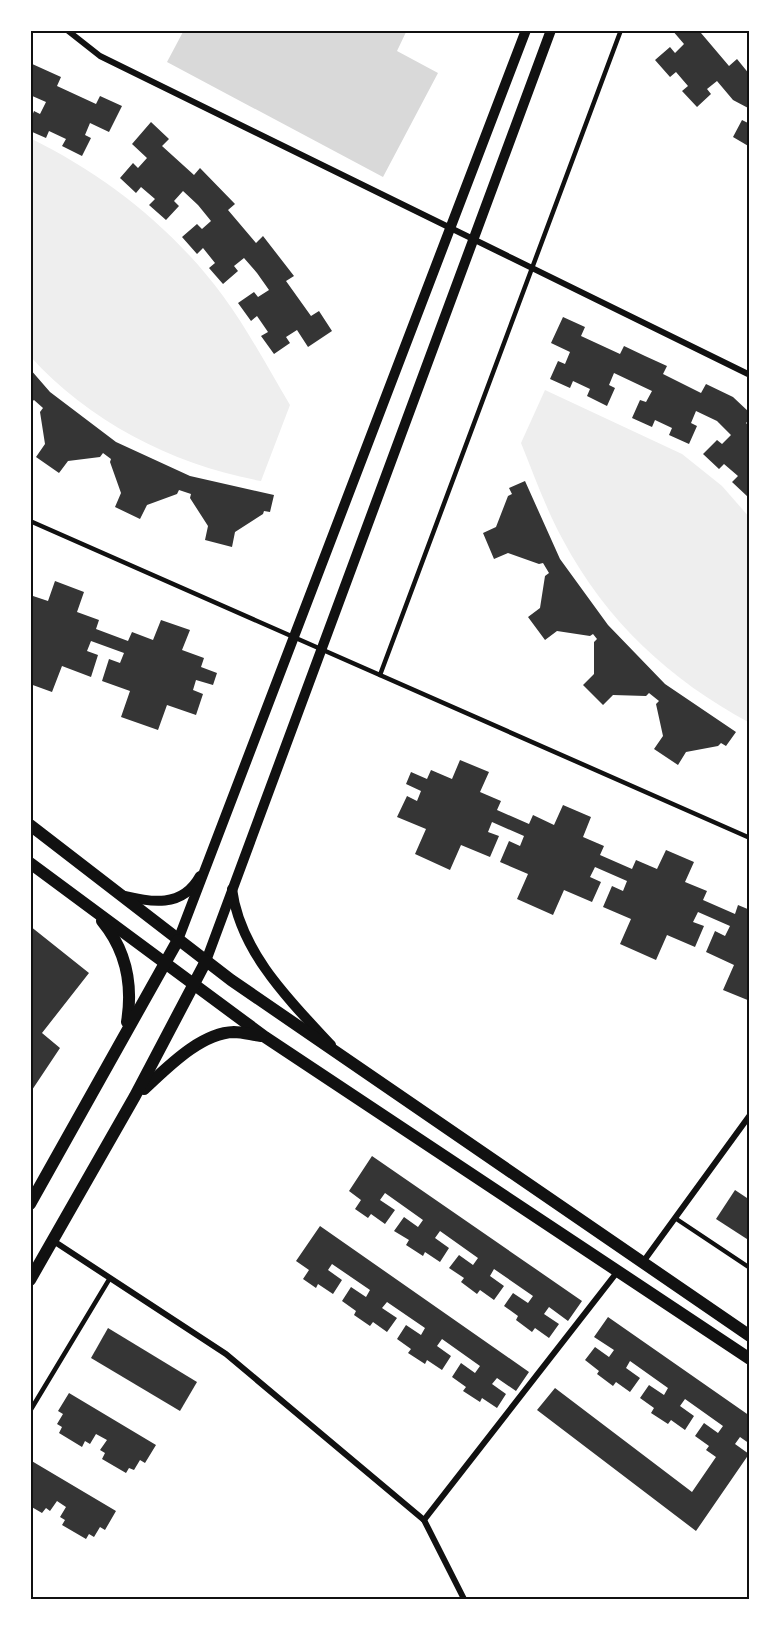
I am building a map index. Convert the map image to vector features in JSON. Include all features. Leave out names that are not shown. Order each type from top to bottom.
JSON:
[{"type":"main road","points":[[30,825],[206,961],[346,1061],[750,1335]]},
{"type":"main road","points":[[30,862],[266,1037],[750,1359]]},
{"type":"main road","points":[[78,897],[111,932],[122,955],[129,980],[130,1003],[126,1032]]},
{"type":"main road","points":[[30,1204],[178,940]]},
{"type":"main road","points":[[30,1280],[135,1096],[195,986],[206,961]]},
{"type":"main road","points":[[135,1096],[169,1066],[208,1040],[233,1032],[266,1037]]},
{"type":"street","points":[[67,30],[100,56],[451,226],[750,375]]},
{"type":"street","points":[[178,940],[526,30]]},
{"type":"street","points":[[206,961],[550,30]]},
{"type":"street","points":[[121,895],[153,902],[167,902],[180,897],[197,881],[212,855]]},
{"type":"street","points":[[232,886],[241,925],[256,953],[293,1004],[346,1061]]},
{"type":"street","points":[[643,1263],[750,1114]]},
{"type":"street","points":[[52,1240],[226,1354],[424,1520],[464,1599]]},
{"type":"street","points":[[424,1520],[618,1270]]},
{"type":"lane","points":[[380,675],[621,30]]},
{"type":"lane","points":[[30,521],[750,838]]},
{"type":"lane","points":[[675,1218],[750,1268]]},
{"type":"lane","points":[[30,1411],[110,1278]]},
{"type":"shaded area","points":[[184,30],[407,30],[397,51],[438,73],[383,177],[167,62]]},
{"type":"shaded area","points":[[30,138],[85,169],[136,205],[182,248],[232,309],[290,405],[261,481],[196,464],[135,437],[79,401],[53,380],[30,356]]},
{"type":"shaded area","points":[[545,390],[682,454],[722,486],[750,518],[750,723],[693,688],[667,668],[620,622],[580,569],[551,516],[521,443]]},
{"type":"building","points":[[672,30],[705,30],[701,33],[729,66],[737,59],[750,75],[750,109],[733,100],[717,81],[707,89],[711,94],[697,107],[682,91],[688,86],[676,72],[670,77],[655,60],[670,47],[675,53],[684,44]]},
{"type":"building","points":[[30,63],[61,77],[57,86],[96,104],[100,96],[122,106],[109,132],[90,123],[85,135],[91,138],[82,156],[62,146],[66,139],[49,131],[46,138],[30,131],[30,121],[34,111],[40,114],[46,102],[30,95]]},
{"type":"building","points":[[742,120],[748,123],[750,120],[750,147],[733,137]]},
{"type":"building","points":[[151,122],[169,139],[162,146],[194,175],[200,168],[235,204],[228,210],[256,243],[263,236],[294,276],[286,281],[311,316],[319,311],[332,331],[308,347],[297,330],[286,337],[290,343],[274,354],[261,336],[268,332],[257,316],[251,321],[238,303],[254,292],[258,297],[269,290],[257,273],[244,258],[234,266],[238,271],[223,284],[209,268],[215,263],[203,248],[197,254],[182,237],[197,224],[202,229],[211,221],[198,205],[183,191],[174,201],[179,206],[166,220],[149,205],[155,199],[141,187],[136,193],[120,178],[133,163],[138,168],[147,158],[132,144]]},
{"type":"building","points":[[563,317],[585,327],[581,336],[620,354],[624,346],[667,366],[663,374],[701,393],[706,384],[733,397],[750,413],[750,419],[746,423],[750,427],[748,497],[732,482],[738,476],[724,464],[719,469],[703,454],[717,440],[722,444],[731,435],[717,421],[696,411],[691,423],[697,426],[689,444],[669,435],[672,428],[655,420],[652,427],[632,418],[640,400],[646,402],[652,391],[614,373],[609,385],[615,388],[607,406],[587,396],[590,389],[573,381],[570,388],[550,379],[558,361],[565,364],[570,352],[551,343]]},
{"type":"building","points":[[30,369],[50,392],[116,442],[190,476],[274,495],[270,512],[264,511],[263,514],[235,532],[232,547],[205,540],[208,526],[190,498],[191,494],[179,490],[177,494],[147,505],[140,519],[115,507],[121,493],[110,462],[111,459],[103,453],[100,457],[68,461],[59,473],[36,457],[45,444],[40,412],[43,408],[34,400],[30,403]]},
{"type":"building","points":[[525,481],[560,559],[608,625],[665,684],[736,732],[726,746],[721,743],[718,746],[686,752],[678,765],[654,749],[663,736],[656,704],[659,701],[649,693],[646,696],[613,695],[603,705],[583,685],[594,674],[594,642],[597,639],[593,634],[590,636],[557,631],[545,640],[528,617],[540,608],[545,576],[549,573],[543,563],[539,564],[508,553],[494,559],[483,533],[496,527],[508,496],[512,494],[509,488]]},
{"type":"building","points":[[55,581],[84,592],[77,612],[99,620],[96,629],[128,641],[132,632],[153,640],[161,620],[190,630],[182,650],[204,658],[201,667],[217,673],[213,685],[196,680],[193,690],[203,694],[196,715],[167,705],[158,730],[121,717],[130,691],[102,681],[109,659],[120,663],[124,653],[91,641],[87,651],[98,655],[91,677],[62,666],[52,692],[30,684],[30,595],[48,601]]},
{"type":"building","points":[[460,760],[489,772],[480,792],[501,801],[497,810],[529,824],[533,815],[554,825],[563,805],[591,817],[583,837],[604,846],[600,855],[632,869],[636,860],[657,869],[666,850],[694,862],[685,882],[707,891],[703,900],[735,914],[738,905],[750,910],[750,1001],[723,990],[734,965],[706,952],[715,931],[725,936],[730,926],[698,912],[693,922],[704,926],[695,947],[667,935],[656,960],[620,944],[631,919],[603,907],[612,886],[623,891],[627,881],[595,867],[590,877],[601,882],[592,902],[564,890],[553,915],[517,899],[528,874],[500,862],[509,841],[520,846],[524,836],[492,822],[488,832],[499,836],[490,857],[461,845],[450,870],[415,854],[426,829],[397,817],[407,796],[417,801],[421,791],[406,784],[411,772],[427,779],[431,770],[452,779]]},
{"type":"building","points":[[30,926],[89,973],[42,1033],[60,1048],[30,1093]]},
{"type":"building","points":[[372,1156],[582,1301],[568,1321],[549,1307],[544,1314],[559,1324],[549,1338],[535,1328],[532,1332],[516,1320],[518,1316],[504,1306],[513,1293],[528,1303],[533,1296],[494,1269],[490,1276],[504,1286],[494,1300],[480,1290],[477,1294],[461,1282],[464,1278],[449,1268],[459,1255],[473,1265],[478,1258],[440,1231],[435,1238],[449,1248],[440,1262],[425,1252],[423,1256],[406,1245],[409,1240],[394,1231],[404,1217],[418,1227],[423,1220],[385,1193],[380,1200],[395,1210],[385,1224],[371,1214],[368,1218],[355,1209],[361,1200],[349,1191]]},
{"type":"building","points":[[735,1190],[750,1200],[750,1241],[716,1219]]},
{"type":"building","points":[[320,1226],[529,1372],[516,1391],[497,1378],[492,1384],[506,1394],[497,1408],[482,1398],[480,1402],[463,1391],[466,1387],[452,1377],[461,1363],[475,1373],[480,1366],[442,1339],[437,1346],[451,1356],[442,1370],[427,1360],[425,1364],[408,1353],[411,1349],[397,1339],[406,1325],[421,1335],[425,1328],[387,1302],[382,1308],[397,1318],[387,1332],[373,1322],[370,1326],[354,1315],[356,1311],[342,1301],[351,1287],[366,1297],[370,1290],[332,1264],[328,1270],[342,1280],[333,1294],[318,1284],[316,1288],[303,1279],[309,1270],[296,1261]]},
{"type":"building","points":[[608,1317],[750,1416],[750,1444],[740,1437],[735,1444],[749,1454],[696,1531],[537,1410],[555,1388],[692,1492],[716,1457],[706,1450],[709,1446],[695,1436],[704,1423],[718,1433],[723,1426],[685,1399],[680,1406],[694,1416],[685,1430],[671,1420],[668,1424],[651,1413],[654,1408],[640,1398],[649,1385],[664,1395],[668,1388],[630,1361],[626,1368],[640,1378],[630,1392],[616,1382],[613,1386],[597,1374],[599,1371],[585,1360],[595,1347],[609,1357],[614,1350],[594,1337]]},
{"type":"building","points":[[108,1328],[197,1382],[180,1411],[91,1358]]},
{"type":"building","points":[[69,1393],[156,1445],[145,1463],[140,1460],[134,1470],[129,1468],[126,1473],[102,1459],[105,1453],[100,1450],[107,1440],[96,1434],[90,1444],[85,1441],[82,1447],[59,1433],[62,1427],[57,1424],[63,1414],[58,1411]]},
{"type":"building","points":[[30,1460],[116,1511],[105,1530],[100,1527],[94,1537],[89,1534],[86,1539],[62,1525],[65,1520],[60,1517],[66,1507],[57,1501],[50,1511],[46,1508],[42,1513],[30,1506]]}]
